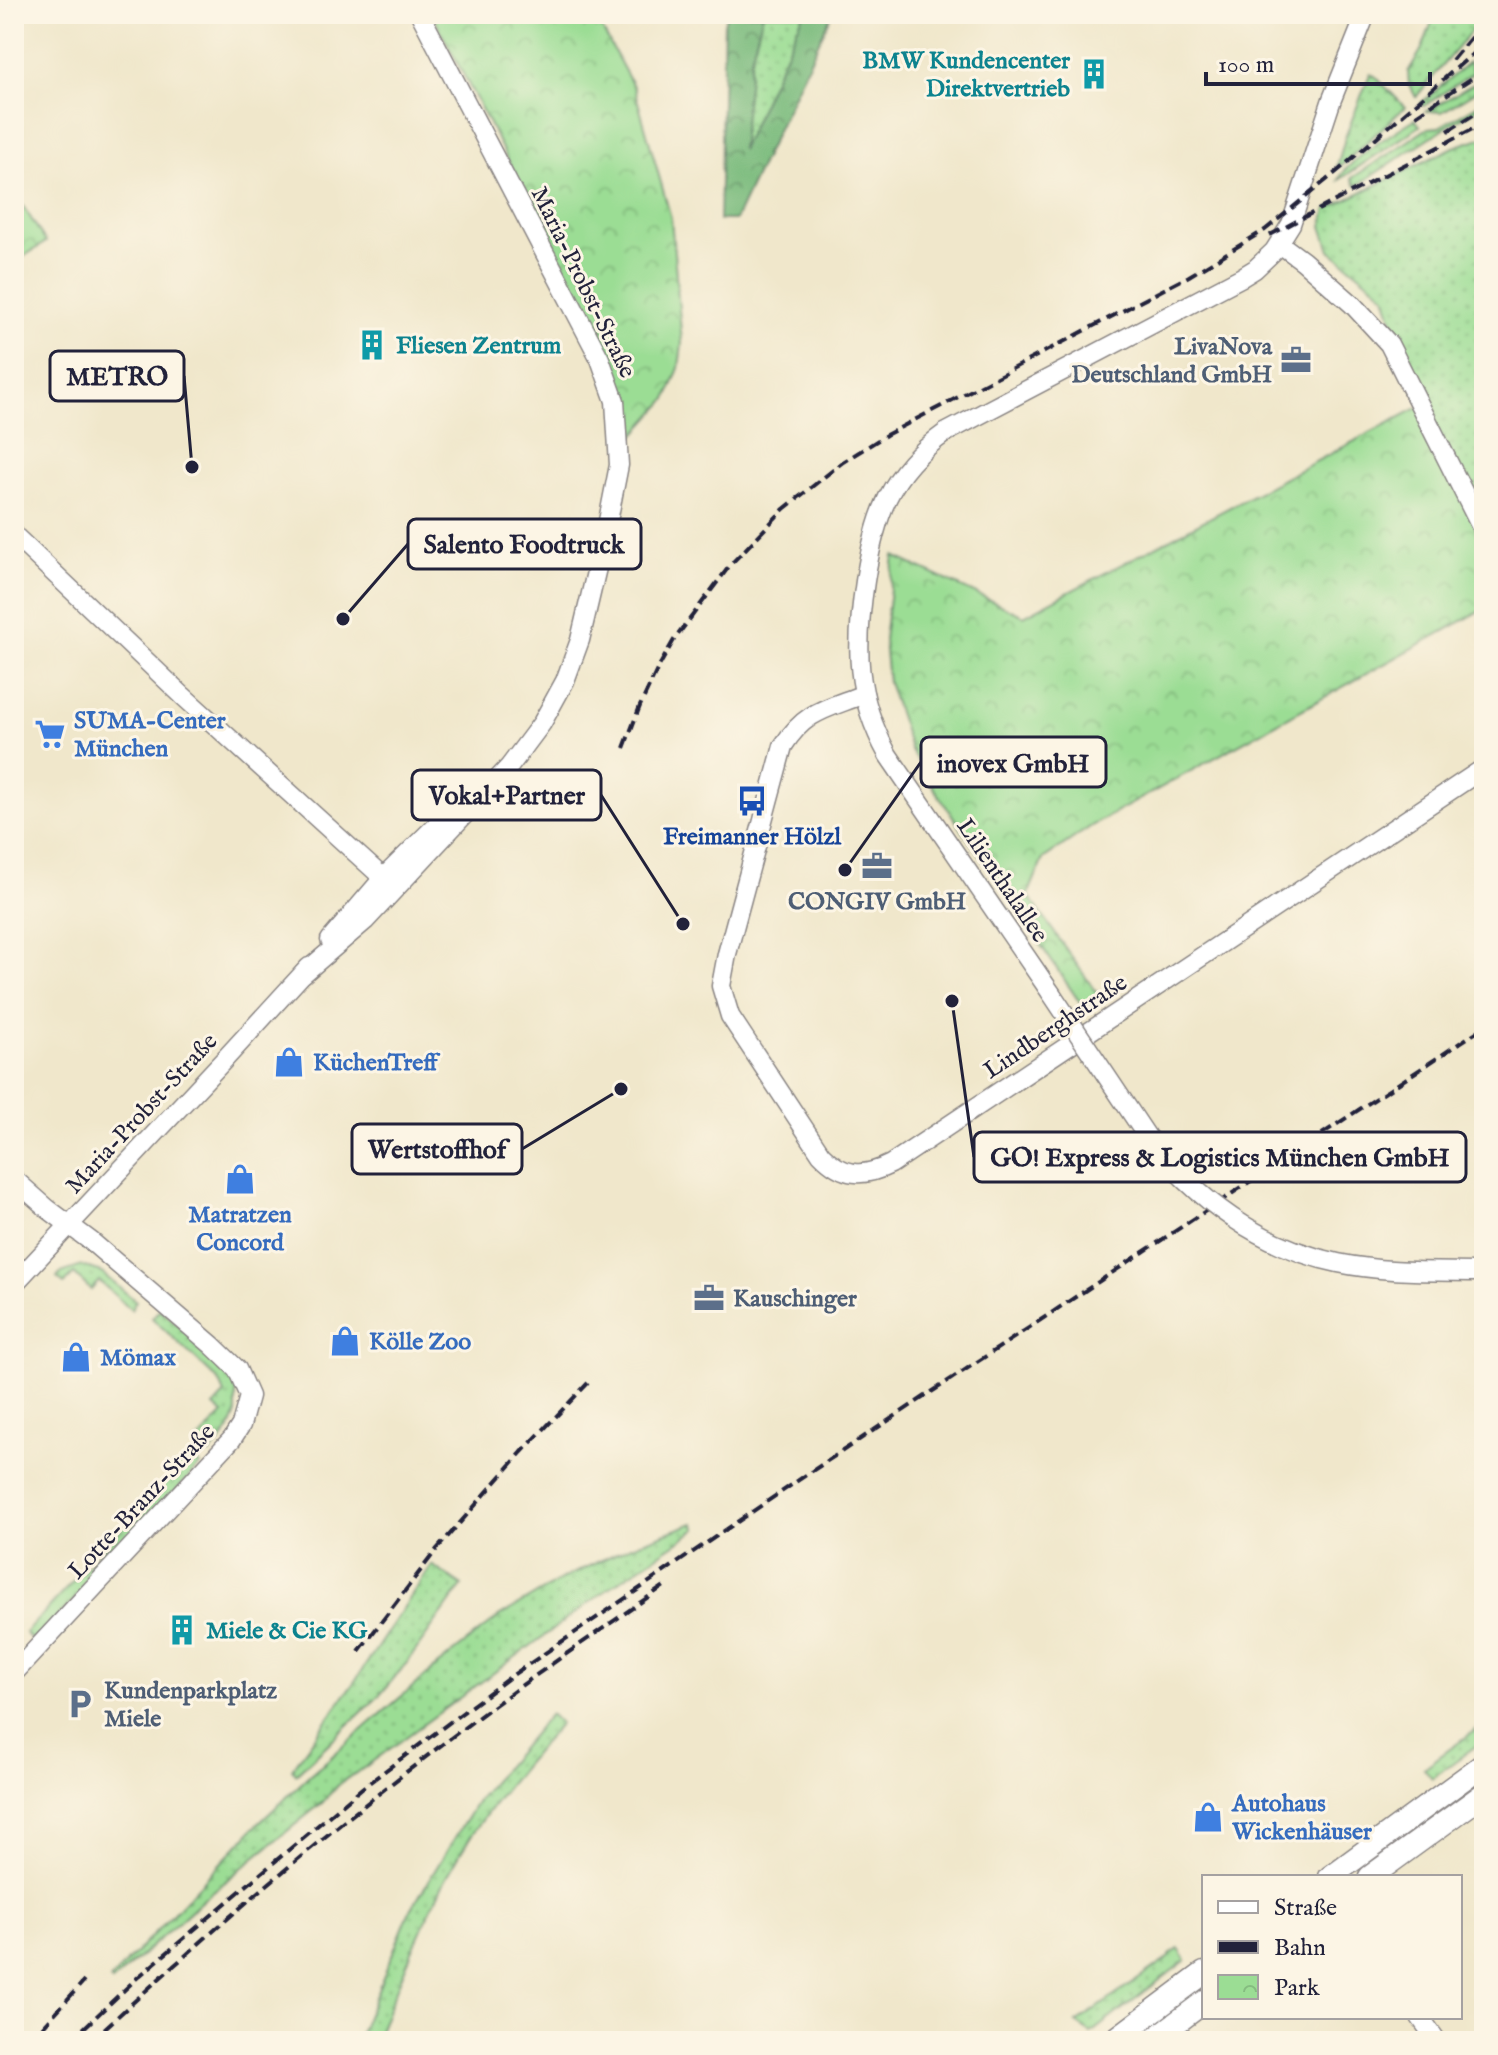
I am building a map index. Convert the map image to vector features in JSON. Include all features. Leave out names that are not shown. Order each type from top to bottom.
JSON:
[{"type":"main road","points":[[1333,1875],[1484,1764]]},
{"type":"main road","points":[[1373,1875],[1484,1794]]},
{"type":"main road","points":[[1113,2041],[1202,1974]]},
{"type":"main road","points":[[1152,2041],[1202,2004]]},
{"type":"street","name":"Maria-Probst-Straße","points":[[14,1284],[303,974],[365,921],[389,884],[509,767],[542,723],[565,681],[580,640],[619,465],[615,401],[600,359],[420,14]]},
{"type":"street","name":"Lilienthalallee","points":[[1366,14],[1332,99],[1295,213],[1280,244],[1267,258],[1242,277],[961,424],[933,442],[909,465],[884,503],[871,544],[862,604],[859,670],[871,721],[888,755],[1148,1138],[1178,1174],[1237,1221],[1273,1241],[1335,1262],[1396,1270],[1484,1272]]},
{"type":"street","points":[[1280,244],[1352,304],[1389,344],[1484,533]]},
{"type":"street","points":[[14,535],[183,696],[389,884]]},
{"type":"street","name":"Lindberghstraße","points":[[864,694],[809,716],[798,725],[783,746],[721,986],[725,1004],[736,1027],[821,1154],[837,1168],[853,1174],[891,1164],[1484,768]]},
{"type":"street","name":"Lotte-Branz-Straße","points":[[14,1179],[212,1345],[237,1369],[249,1396],[241,1425],[232,1439],[14,1673]]},
{"type":"street","points":[[1421,2019],[1437,2041]]},
{"type":"green space","points":[[432,14],[594,14],[634,88],[671,218],[682,343],[679,368],[667,399],[629,441],[621,392],[604,346]]},
{"type":"green space","points":[[727,14],[763,14],[751,58],[741,150],[804,14],[831,16],[735,220],[719,220],[724,23]]},
{"type":"green space","points":[[763,14],[804,14],[740,153],[751,58]]},
{"type":"green space","points":[[1435,14],[1484,16],[1416,97],[1409,85],[1408,72],[1422,49]]},
{"type":"green space","points":[[1469,62],[1473,73],[1424,106],[1421,103]]},
{"type":"green space","points":[[1370,74],[1405,107],[1342,165],[1337,166],[1346,135]]},
{"type":"green space","points":[[1478,81],[1482,86],[1479,89],[1442,112],[1427,111]]},
{"type":"green space","points":[[1484,101],[1484,105],[1356,186],[1352,178],[1428,128],[1439,127]]},
{"type":"green space","points":[[1415,119],[1420,126],[1339,180],[1351,164]]},
{"type":"green space","points":[[1484,137],[1484,533],[1413,388],[1385,295],[1330,250],[1322,226],[1327,209],[1454,147]]},
{"type":"green space","points":[[14,192],[46,242],[14,263]]},
{"type":"green space","points":[[1419,407],[1484,533],[1484,609],[1093,825],[1043,859],[1028,895],[1099,996],[1083,1007],[939,796],[910,748],[888,682],[884,640],[894,556],[1024,616]]},
{"type":"green space","points":[[82,1266],[99,1271],[136,1301],[131,1310],[99,1281],[91,1290],[74,1274],[64,1284],[57,1278],[61,1273]]},
{"type":"green space","points":[[160,1309],[226,1367],[236,1389],[236,1413],[229,1431],[210,1454],[195,1443],[223,1414],[214,1406],[225,1394],[220,1382],[152,1318]]},
{"type":"green space","points":[[190,1456],[200,1465],[40,1636],[32,1640],[25,1633]]},
{"type":"green space","points":[[694,1523],[697,1529],[612,1586],[342,1782],[323,1802],[206,1897],[112,1982],[110,1980],[252,1830],[309,1776],[500,1616],[562,1579],[629,1547]]},
{"type":"green space","points":[[432,1565],[462,1586],[379,1696],[296,1774],[292,1769]]},
{"type":"green space","points":[[550,1714],[560,1724],[492,1807],[445,1881],[411,1953],[376,2041],[357,2041],[409,1913],[479,1798]]},
{"type":"green space","points":[[1484,1724],[1484,1740],[1432,1778],[1424,1768]]},
{"type":"green space","points":[[1179,1949],[1186,1960],[1091,2033],[1076,2023],[1170,1957]]},
{"type":"railway","points":[[1452,60],[1484,22]]},
{"type":"railway","points":[[624,748],[640,706],[674,640],[731,564],[784,509],[843,462],[886,435],[1189,276],[1265,230],[1484,44]]},
{"type":"railway","points":[[1416,115],[1484,70]]},
{"type":"railway","points":[[1448,131],[1484,108]]},
{"type":"railway","points":[[1270,235],[1484,123]]},
{"type":"railway","points":[[70,2041],[137,1978],[362,1788],[510,1677],[806,1475],[1484,1027]]},
{"type":"railway","points":[[359,1651],[437,1549],[588,1383]]},
{"type":"railway","points":[[91,2041],[235,1912],[385,1789],[510,1694],[667,1584]]},
{"type":"railway","points":[[30,2041],[84,1981]]},
{"type":"place","name":"BMW Kundencenter Direktvertrieb","points":[[1094,74]]},
{"type":"place","name":"Fliesen Zentrum","points":[[372,345]]},
{"type":"place","name":"LivaNova Deutschland GmbH","points":[[1296,360]]},
{"type":"place","name":"METRO","points":[[192,467]]},
{"type":"place","name":"Salento Foodtruck","points":[[343,619]]},
{"type":"place","name":"SUMA-Center München","points":[[50,734]]},
{"type":"place","name":"Freimanner Hölzl","points":[[752,801]]},
{"type":"place","name":"CONGIV GmbH","points":[[877,866]]},
{"type":"place","name":"inovex GmbH","points":[[845,870]]},
{"type":"place","name":"Vokal+Partner","points":[[683,924]]},
{"type":"place","name":"GO! Express & Logistics München GmbH","points":[[952,1001]]},
{"type":"place","name":"KüchenTreff","points":[[289,1062]]},
{"type":"place","name":"Wertstoffhof","points":[[621,1089]]},
{"type":"place","name":"Matratzen Concord","points":[[240,1179]]},
{"type":"place","name":"Kauschinger","points":[[709,1298]]},
{"type":"place","name":"Kölle Zoo","points":[[345,1341]]},
{"type":"place","name":"Mömax","points":[[76,1357]]},
{"type":"place","name":"Miele & Cie KG","points":[[182,1630]]},
{"type":"place","name":"Kundenparkplatz Miele","points":[[80,1704]]},
{"type":"place","name":"Autohaus Wickenhäuser","points":[[1208,1817]]}]
